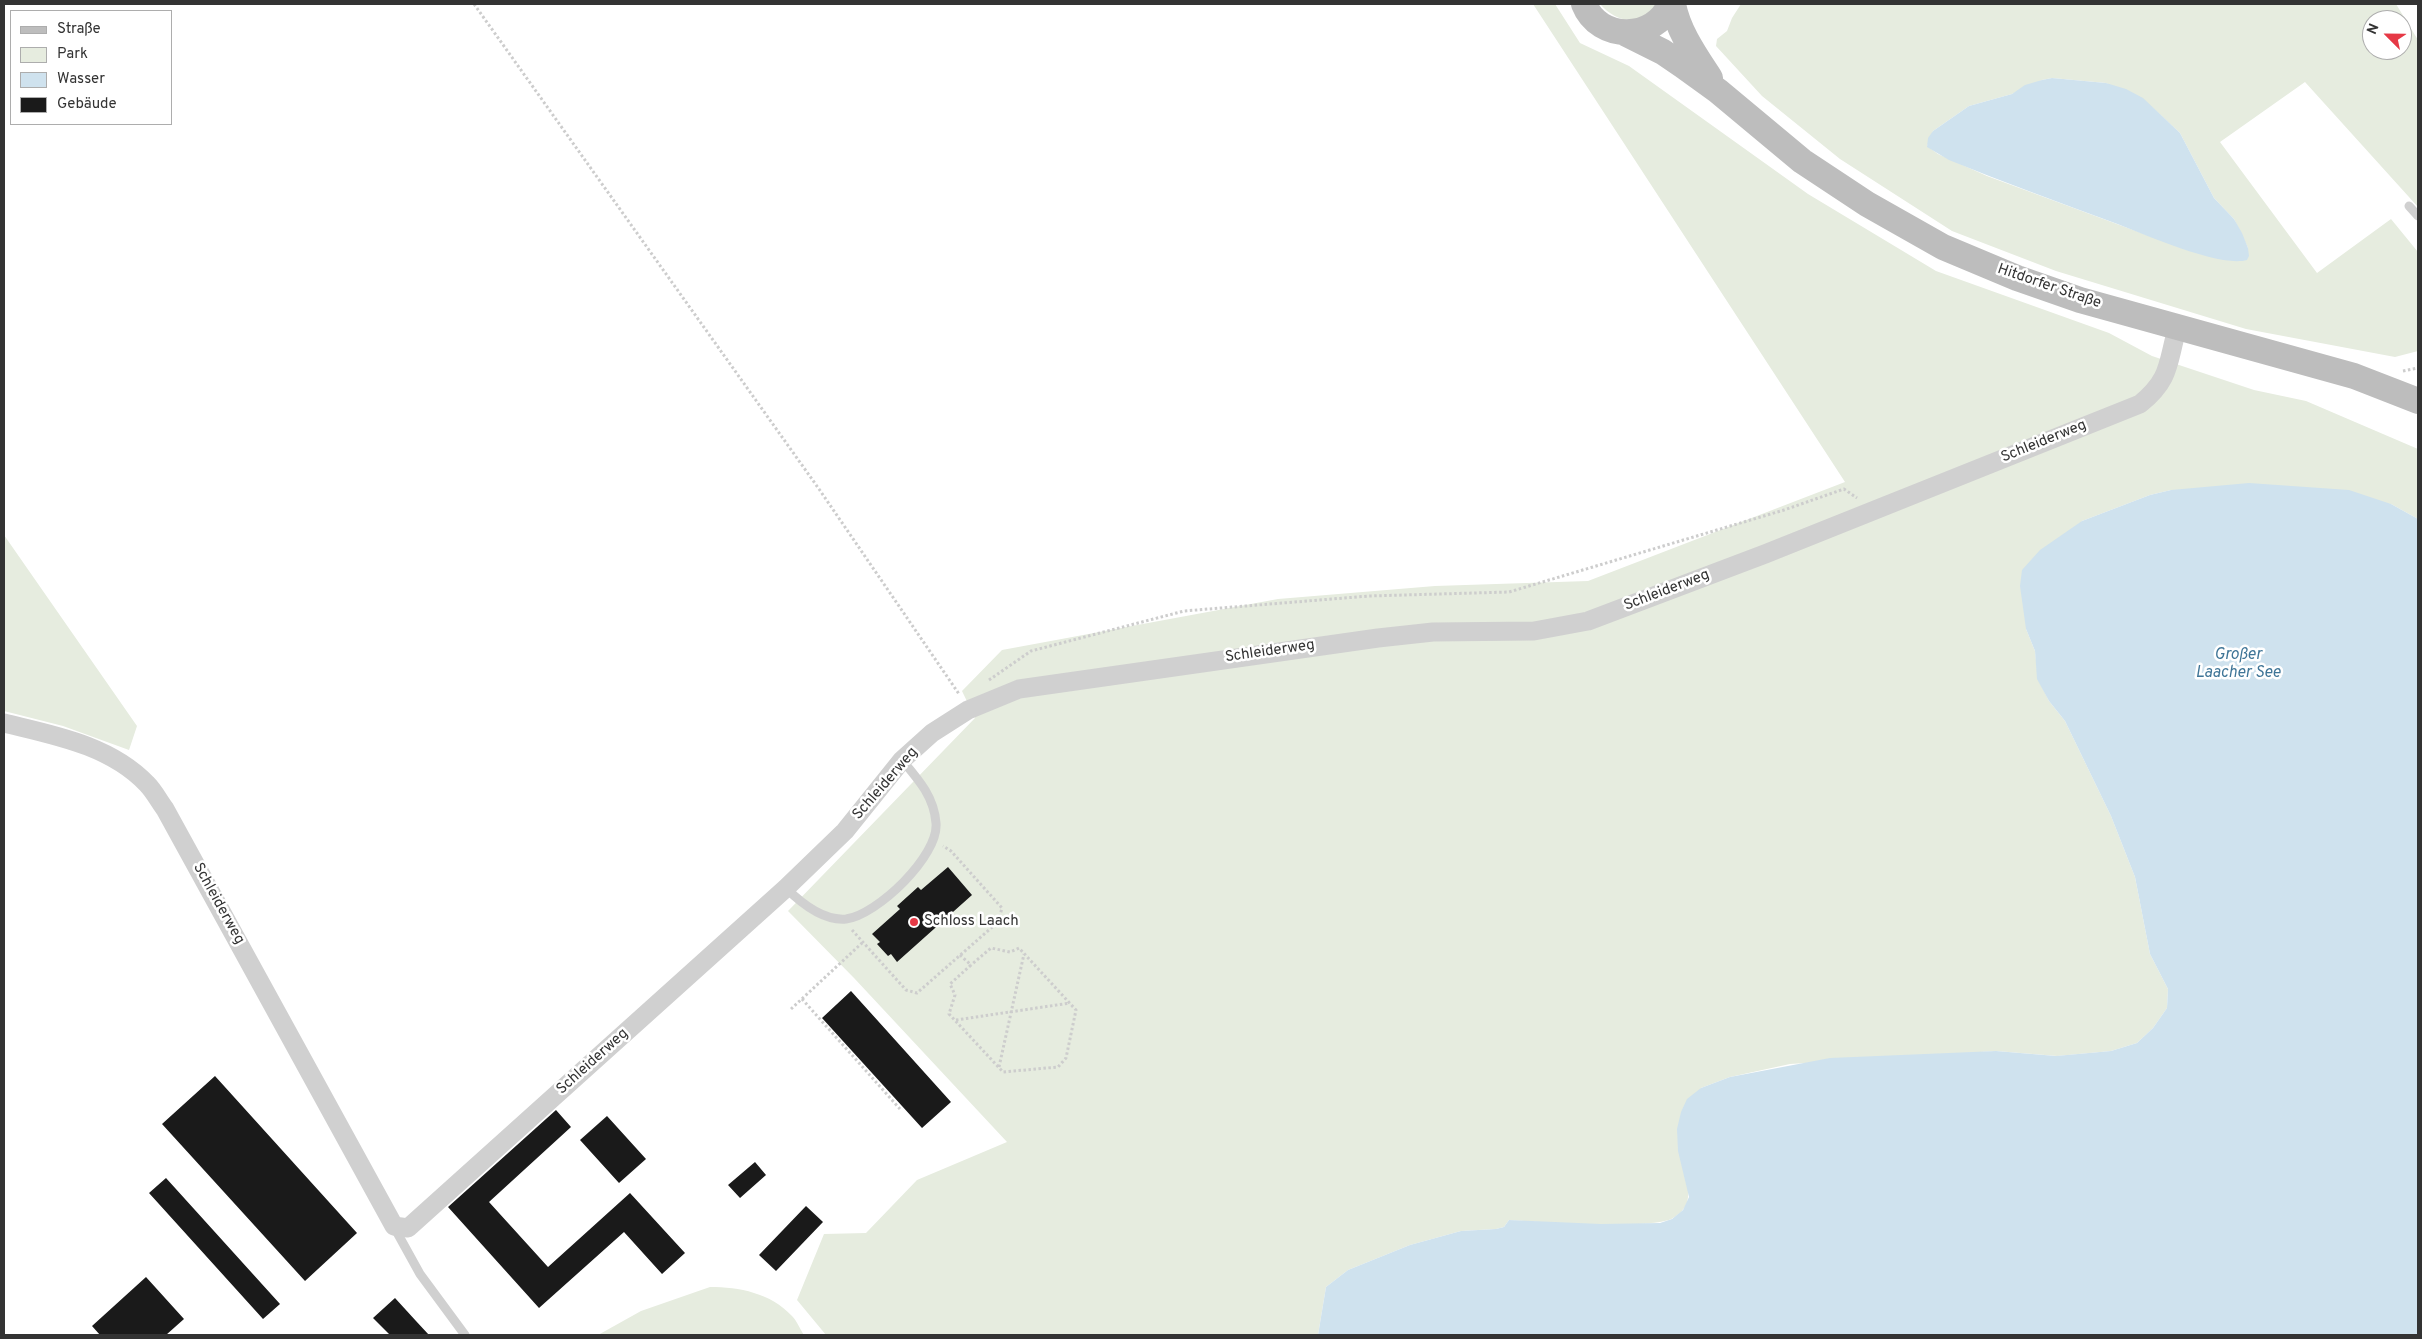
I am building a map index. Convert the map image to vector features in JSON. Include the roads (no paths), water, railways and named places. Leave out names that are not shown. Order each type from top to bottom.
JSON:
[{"type":"street","name":"Hitdorfer Straße","points":[[1584,4],[1597,22],[1610,30],[1625,33],[1663,52],[1718,91],[1802,161],[1868,204],[1943,246],[2017,278],[2071,297],[2354,376],[2418,401]]},
{"type":"street","name":"Hitdorfer Straße","points":[[1671,4],[1684,34],[1718,91]]},
{"type":"street","points":[[1625,33],[1638,32],[1649,27],[1660,19],[1671,4]]},
{"type":"street","name":"Schleiderweg","points":[[4,723],[77,741],[123,763],[147,784],[165,809],[394,1226],[408,1228],[786,888],[845,831],[902,760],[932,733],[968,710],[1019,689],[1260,654],[1432,632],[1534,631],[1588,621],[2140,404],[2155,391],[2166,376],[2178,326]]},
{"type":"lane","points":[[2409,206],[2418,216]]},
{"type":"lane","points":[[786,888],[814,911],[844,919],[871,909],[916,869],[933,841],[936,826],[931,799],[902,760]]},
{"type":"lane","points":[[394,1226],[420,1274],[465,1335]]},
{"type":"water","points":[[2052,78],[2106,83],[2126,89],[2143,98],[2180,133],[2214,198],[2234,219],[2242,233],[2248,248],[2249,256],[2247,260],[2218,259],[2180,248],[1969,168],[1949,160],[1927,147],[1928,138],[1933,131],[1969,106],[2012,94],[2025,85]]},
{"type":"water","name":"Großer Laacher See","points":[[2249,483],[2349,490],[2391,504],[2418,519],[2418,1335],[1318,1335],[1326,1287],[1348,1270],[1410,1245],[1461,1231],[1504,1227],[1509,1220],[1601,1224],[1660,1223],[1672,1219],[1683,1210],[1689,1197],[1678,1151],[1677,1129],[1681,1112],[1687,1099],[1701,1088],[1730,1077],[1830,1058],[1996,1051],[2056,1056],[2111,1051],[2137,1043],[2153,1028],[2167,1008],[2168,989],[2150,954],[2135,877],[2111,816],[2065,721],[2049,701],[2037,679],[2035,651],[2026,629],[2020,586],[2022,570],[2040,550],[2082,521],[2150,495],[2171,490]]},
{"type":"place","name":"Schloss Laach","points":[[914,922]]}]
